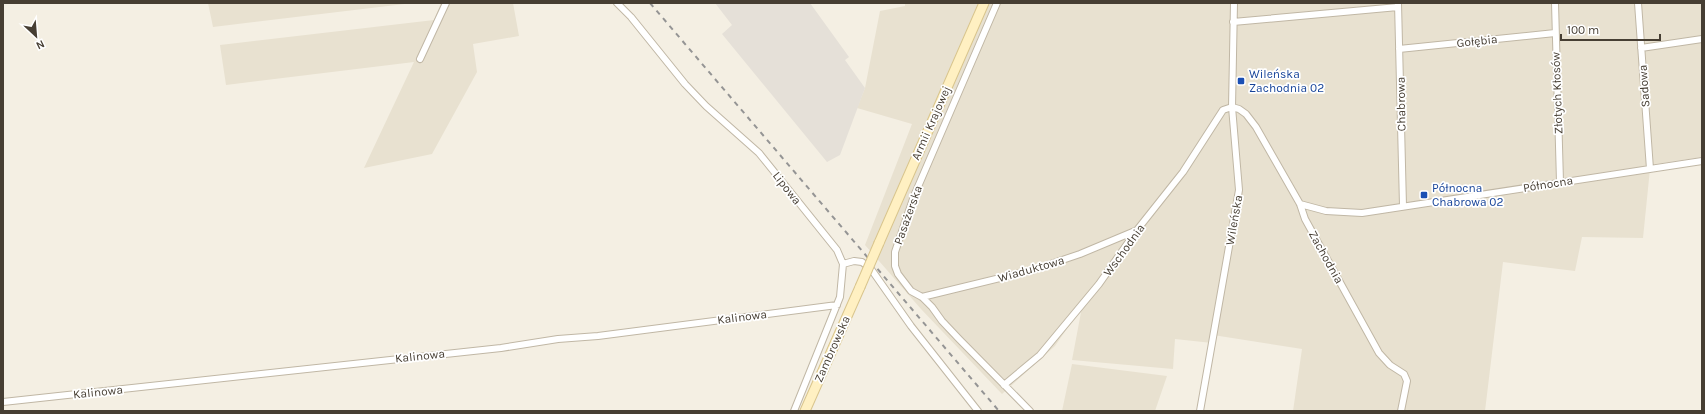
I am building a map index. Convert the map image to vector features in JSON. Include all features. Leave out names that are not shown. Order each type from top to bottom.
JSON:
[{"type":"main road","name":"Armii Krajowej","points":[[860,287],[984,3]]},
{"type":"main road","name":"Zambrowska","points":[[806,411],[860,287]]},
{"type":"street","points":[[420,59],[446,3]]},
{"type":"street","name":"Lipowa","points":[[617,3],[631,17],[685,84],[706,106],[759,153],[837,250],[843,264]]},
{"type":"street","name":"Pasażerska","points":[[997,3],[914,196],[895,252],[895,266],[898,274],[911,291],[922,297],[959,339],[1030,411]]},
{"type":"street","name":"Wileńska","points":[[1200,411],[1239,190],[1232,107],[1234,3]]},
{"type":"street","name":"Złotych Kłosów","points":[[1555,3],[1560,182]]},
{"type":"street","name":"Sadowa","points":[[1638,3],[1650,169]]},
{"type":"street","points":[[1233,22],[1398,5]]},
{"type":"street","name":"Chabrowa","points":[[1398,5],[1403,206]]},
{"type":"street","name":"Gołębia","points":[[1399,49],[1556,33]]},
{"type":"street","points":[[1641,48],[1702,40]]},
{"type":"street","name":"Zachodnia","points":[[1232,107],[1239,109],[1246,114],[1256,127],[1300,204],[1305,219],[1379,353],[1390,365],[1404,374],[1407,381],[1401,411]]},
{"type":"street","name":"Wschodnia","points":[[1004,385],[1040,355],[1099,284],[1137,230],[1184,172],[1223,110],[1232,107]]},
{"type":"street","name":"Północna","points":[[1300,204],[1326,211],[1362,213],[1702,161]]},
{"type":"street","name":"Wiaduktowa","points":[[922,297],[1033,270],[1086,252],[1137,230]]},
{"type":"street","points":[[794,411],[837,305],[841,291],[843,264],[854,261],[862,262],[871,269],[911,326],[978,411]]},
{"type":"street","name":"Kalinowa","points":[[3,402],[501,348],[558,339],[598,336],[837,305]]},
{"type":"shaded area","points":[[208,3],[413,3],[213,27]]},
{"type":"shaded area","points":[[441,3],[513,3],[519,36],[473,44],[477,72],[432,154],[364,168],[414,62],[226,85],[220,45],[434,20]]},
{"type":"shaded area","points":[[715,3],[810,3],[849,57],[845,60],[865,88],[840,155],[827,162],[722,34],[732,25]]},
{"type":"shaded area","points":[[905,3],[1702,3],[1702,157],[1655,164],[1650,169],[1643,238],[1582,237],[1575,271],[1503,262],[1485,411],[1293,411],[1302,349],[1213,335],[1212,343],[1175,339],[1173,369],[1072,360],[1082,307],[1055,346],[1002,394],[921,309],[865,245],[912,124],[857,108],[865,88],[880,11],[905,6]]},
{"type":"shaded area","points":[[1072,364],[1167,376],[1155,411],[1062,411]]},
{"type":"railway","points":[[650,3],[999,411]]},
{"type":"place","name":"Wileńska Zachodnia 02","points":[[1241,81]]},
{"type":"place","name":"Północna Chabrowa 02","points":[[1424,195]]}]
